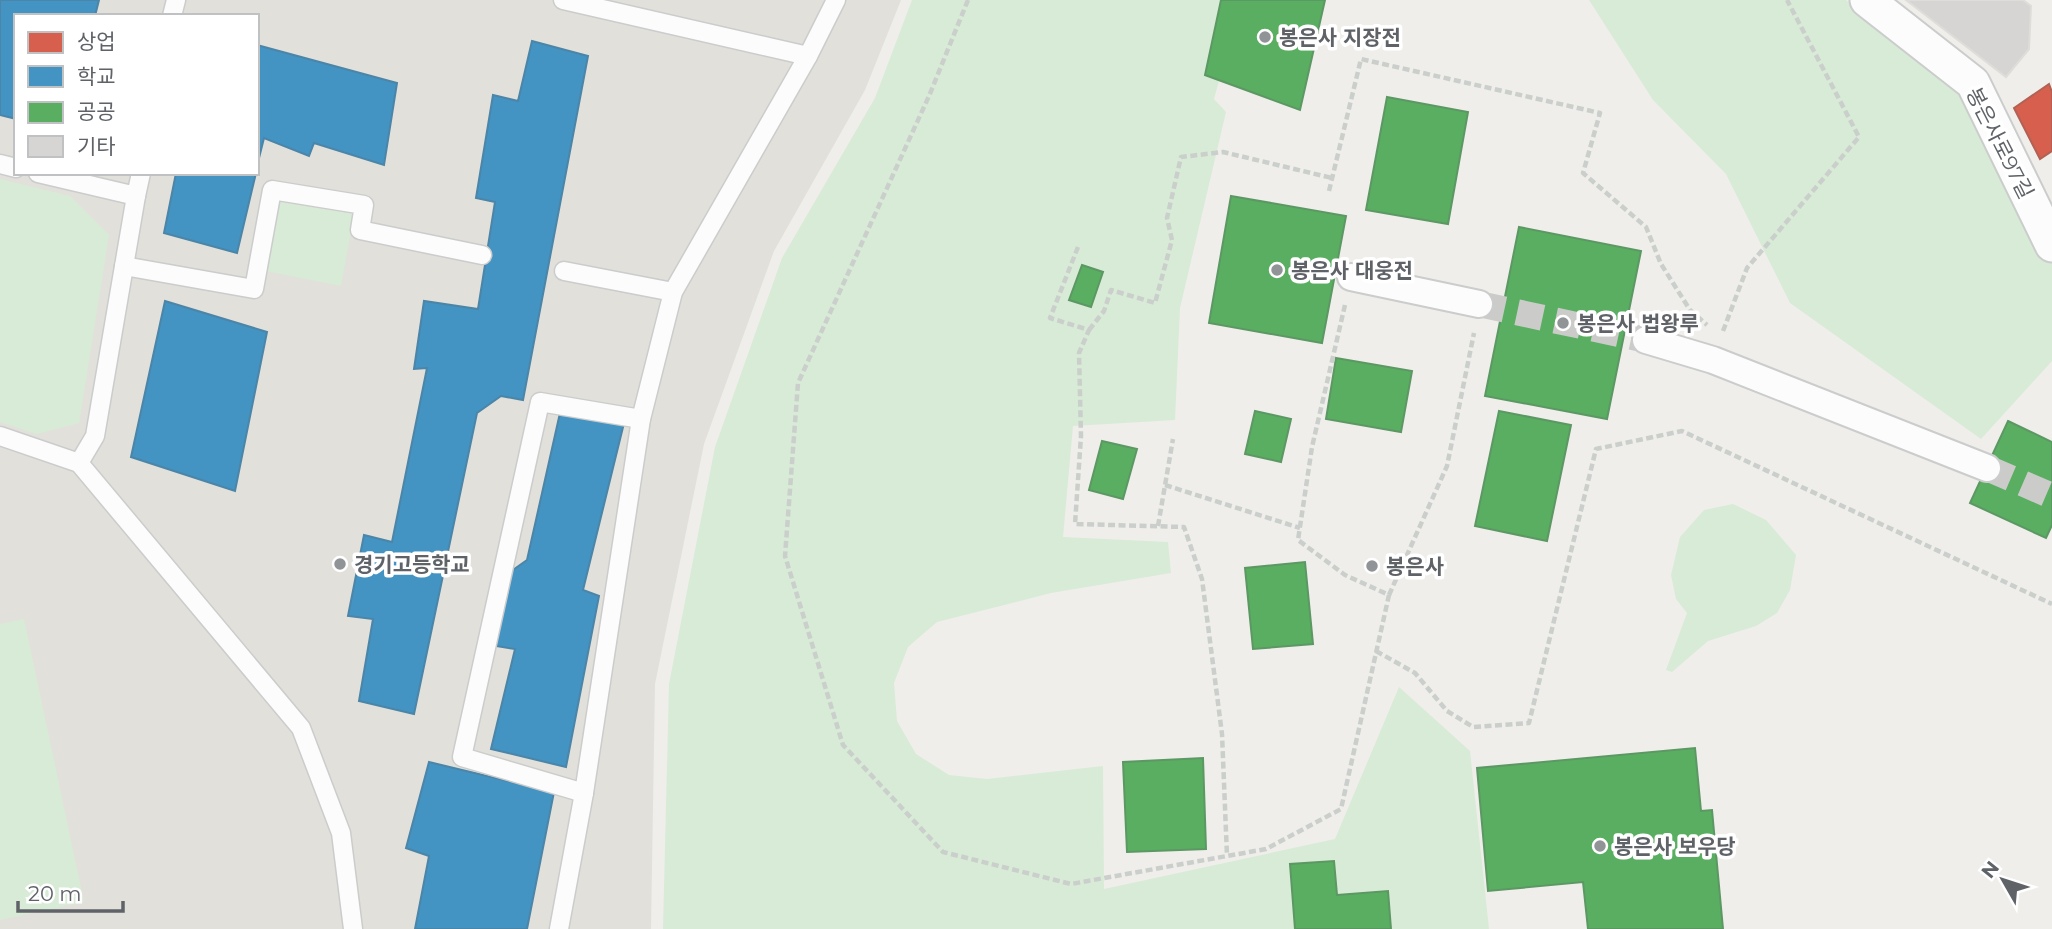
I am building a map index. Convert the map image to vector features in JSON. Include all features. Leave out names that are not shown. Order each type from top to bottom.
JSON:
[{"type":"street","name":"봉은사로97길","points":[[1867,0],[1973,83],[2052,245]]},
{"type":"street","points":[[1351,277],[1479,304]]},
{"type":"street","points":[[1646,340],[1717,348],[1987,468]]},
{"type":"lane","points":[[563,0],[808,56]]},
{"type":"lane","points":[[559,929],[584,793],[641,419],[673,292],[808,56],[836,0]]},
{"type":"lane","points":[[47,175],[136,196]]},
{"type":"lane","points":[[79,463],[94,436],[141,175]]},
{"type":"lane","points":[[124,266],[254,289],[272,190],[364,205],[360,230],[482,254]]},
{"type":"lane","points":[[564,271],[673,292]]},
{"type":"lane","points":[[584,793],[462,757],[540,402],[641,419]]},
{"type":"lane","points":[[0,436],[79,463],[301,729],[341,834],[353,929]]},
{"type":"path","points":[[968,0],[929,96],[799,383],[785,556],[843,745],[943,852],[1071,884],[1266,849],[1341,809],[1389,595],[1447,466],[1479,304]]},
{"type":"path","points":[[1717,348],[1747,268],[1859,137],[1787,0]]},
{"type":"path","points":[[1329,191],[1361,59],[1600,113],[1583,173],[1646,227],[1661,264],[1717,348]]},
{"type":"path","points":[[1227,856],[1222,734],[1202,579],[1184,527],[1075,524],[1081,436],[1079,353],[1089,330],[1104,312],[1111,290],[1155,303],[1172,240],[1167,218],[1181,157],[1223,152],[1332,178]]},
{"type":"path","points":[[1078,247],[1051,318],[1089,330]]},
{"type":"path","points":[[1351,277],[1312,447],[1298,540],[1345,575],[1389,595]]},
{"type":"path","points":[[1376,651],[1415,673],[1447,711],[1473,727],[1530,723],[1596,449],[1682,431],[2052,604]]},
{"type":"path","points":[[1158,526],[1173,439]]},
{"type":"path","points":[[1165,485],[1300,528]]},
{"type":"shaded area","name":"경기고등학교","points":[[0,0],[901,0],[865,90],[774,251],[704,444],[655,684],[651,929],[0,929]]},
{"type":"green space","points":[[912,0],[1241,0],[1214,99],[1226,112],[1180,308],[1175,420],[1073,426],[1063,537],[1168,542],[1171,573],[1051,593],[937,622],[908,647],[894,683],[897,721],[916,754],[949,775],[987,779],[1103,766],[1104,889],[1335,839],[1399,687],[1470,751],[1489,929],[663,929],[669,684],[715,447],[782,258],[875,98]]},
{"type":"green space","points":[[1589,0],[1846,0],[1987,119],[2052,262],[2052,361],[1981,439],[1790,303],[1726,174],[1653,100]]},
{"type":"green space","points":[[0,179],[70,196],[109,235],[79,423],[37,434],[0,422]]},
{"type":"green space","points":[[279,202],[354,214],[341,286],[266,271]]},
{"type":"green space","points":[[1733,504],[1766,520],[1796,555],[1790,590],[1777,613],[1756,626],[1708,641],[1672,672],[1666,670],[1687,613],[1676,599],[1671,575],[1680,537],[1704,510]]},
{"type":"green space","points":[[24,619],[84,902],[0,920],[0,624]]},
{"type":"building: 상업","points":[[2049,84],[2052,92],[2052,151],[2040,159],[2014,108]]},
{"type":"building: 학교","points":[[0,0],[99,0],[96,14],[14,14],[14,118],[0,115]]},
{"type":"building: 학교","points":[[532,41],[588,56],[523,400],[501,396],[477,413],[414,714],[359,701],[373,619],[348,616],[364,535],[392,542],[427,368],[414,369],[424,301],[478,309],[495,202],[476,198],[493,95],[518,101]]},
{"type":"building: 학교","points":[[259,46],[397,83],[384,165],[314,143],[309,156],[264,138],[259,158]]},
{"type":"building: 학교","points":[[176,175],[256,175],[237,253],[164,233]]},
{"type":"building: 학교","points":[[165,301],[267,332],[235,491],[131,457]]},
{"type":"building: 학교","points":[[560,413],[624,423],[583,590],[599,596],[566,767],[491,749],[515,649],[496,646],[510,572],[527,560]]},
{"type":"building: 학교","points":[[429,762],[554,792],[527,929],[415,929],[429,856],[406,848]]},
{"type":"building: 공공","name":"봉은사 지장전","points":[[1221,0],[1325,0],[1300,110],[1205,75]]},
{"type":"building: 공공","points":[[1387,97],[1468,112],[1448,224],[1366,210]]},
{"type":"building: 공공","name":"봉은사 대웅전","points":[[1231,196],[1346,216],[1322,343],[1209,323]]},
{"type":"building: 공공","name":"봉은사 법왕루","points":[[1519,227],[1641,251],[1607,419],[1485,396]]},
{"type":"building: 공공","points":[[1082,265],[1103,272],[1091,307],[1069,300]]},
{"type":"building: 공공","points":[[1336,358],[1412,371],[1401,432],[1326,419]]},
{"type":"building: 공공","points":[[1255,411],[1291,419],[1281,462],[1245,454]]},
{"type":"building: 공공","points":[[1499,411],[1571,425],[1547,541],[1475,526]]},
{"type":"building: 공공","points":[[2008,421],[2052,442],[2052,525],[2046,538],[1970,503]]},
{"type":"building: 공공","points":[[1102,441],[1137,449],[1123,499],[1089,490]]},
{"type":"building: 공공","points":[[1305,562],[1313,644],[1253,649],[1245,568]]},
{"type":"building: 공공","name":"봉은사 보우당","points":[[1695,748],[1701,811],[1712,810],[1723,929],[1588,929],[1583,882],[1488,891],[1477,768]]},
{"type":"building: 공공","points":[[1203,758],[1206,849],[1127,852],[1123,762]]},
{"type":"building: 공공","points":[[1334,861],[1337,895],[1388,891],[1391,929],[1295,929],[1290,864]]},
{"type":"building: 기타","points":[[1906,0],[2023,0],[2031,6],[2029,49],[2006,77]]},
{"type":"tunnel","points":[[1479,304],[1646,340]]},
{"type":"tunnel","points":[[1987,468],[2052,496]]},
{"type":"place","name":"봉은사 지장전","points":[[1265,37]]},
{"type":"place","name":"봉은사 대웅전","points":[[1277,270]]},
{"type":"place","name":"봉은사 법왕루","points":[[1563,323]]},
{"type":"place","name":"경기고등학교","points":[[340,564]]},
{"type":"place","name":"봉은사","points":[[1372,566]]},
{"type":"place","name":"봉은사 보우당","points":[[1600,846]]}]
